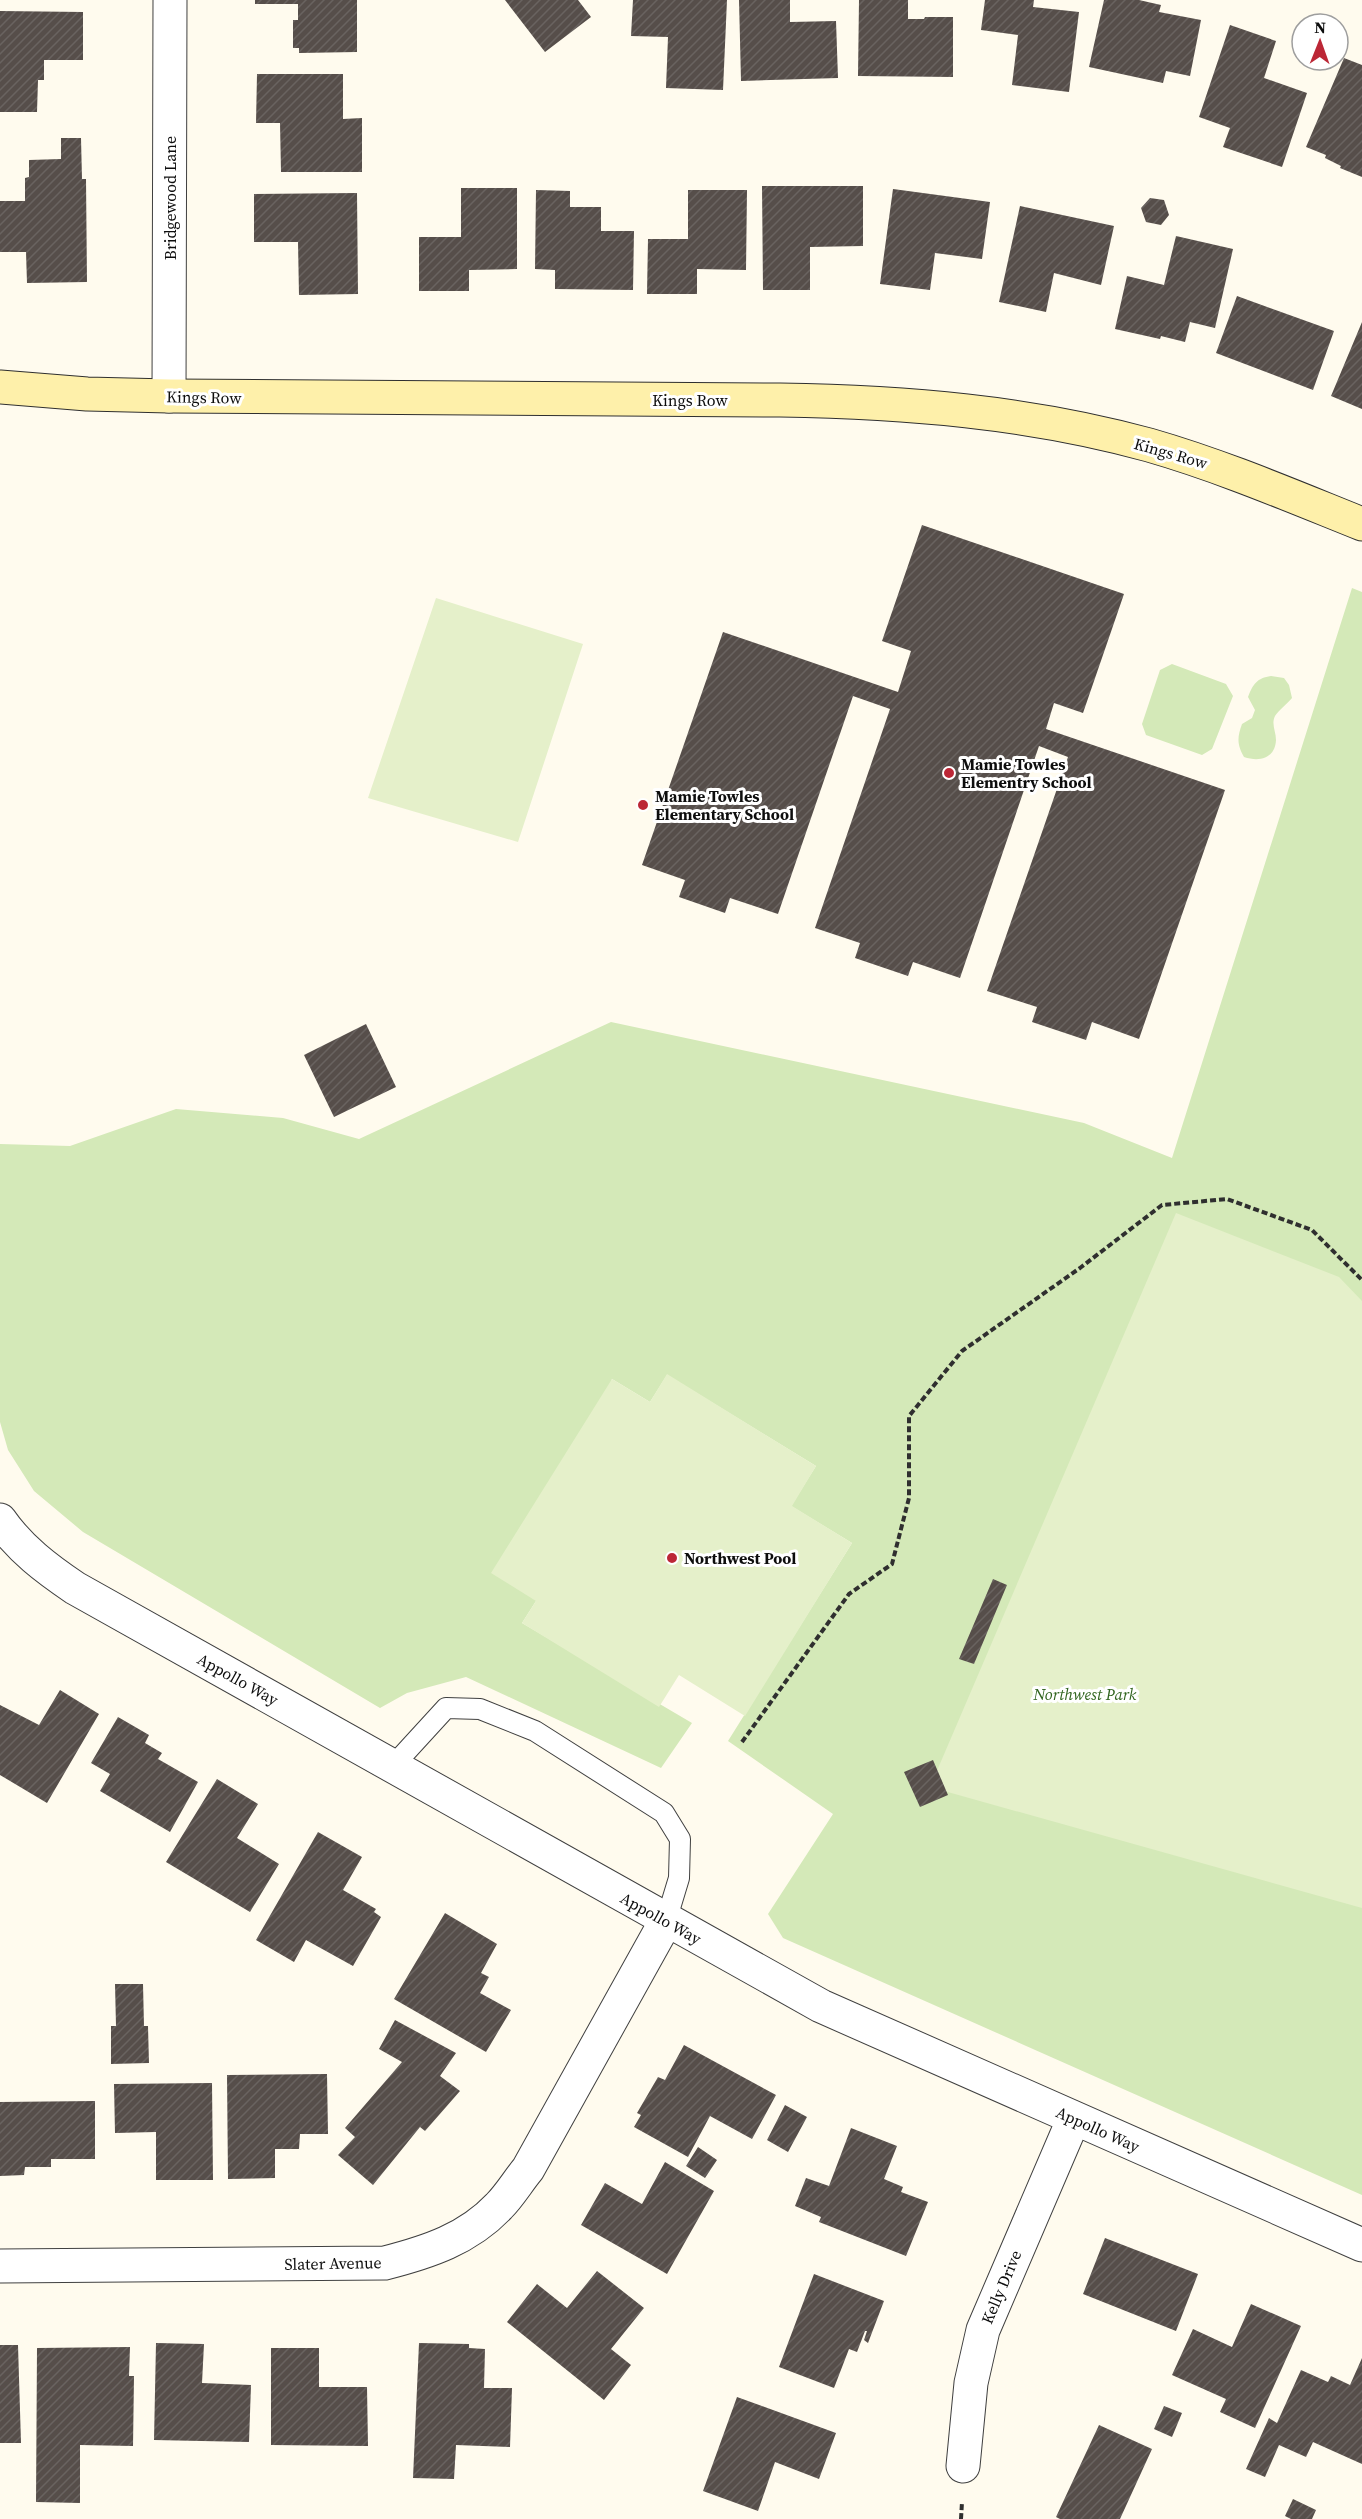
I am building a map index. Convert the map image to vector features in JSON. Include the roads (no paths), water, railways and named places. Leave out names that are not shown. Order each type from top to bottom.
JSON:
[{"type":"main road","name":"Kings Row","points":[[0,387],[169,396],[803,400],[946,407],[1091,431],[1149,445],[1210,464],[1362,524]]},
{"type":"street","name":"Bridgewood Lane","points":[[169,396],[170,0]]},
{"type":"street","name":"Appollo Way","points":[[0,1520],[10,1534],[45,1568],[75,1588],[821,2006],[1362,2246]]},
{"type":"street","name":"Slater Avenue","points":[[0,2266],[385,2263],[428,2252],[462,2236],[499,2206],[528,2169],[666,1921]]},
{"type":"street","name":"Kelly Drive","points":[[963,2466],[971,2383],[982,2330],[1074,2118]]},
{"type":"lane","points":[[392,1767],[446,1708],[480,1709],[535,1731],[664,1814],[680,1839],[679,1878],[666,1921]]},
{"type":"place","name":"Mamie Towles Elementry School","points":[[949,773]]},
{"type":"place","name":"Mamie Towles Elementary School","points":[[643,805]]},
{"type":"place","name":"Northwest Pool","points":[[672,1558]]},
{"type":"park label","name":"Northwest Park","points":[[1085,1694]]}]
